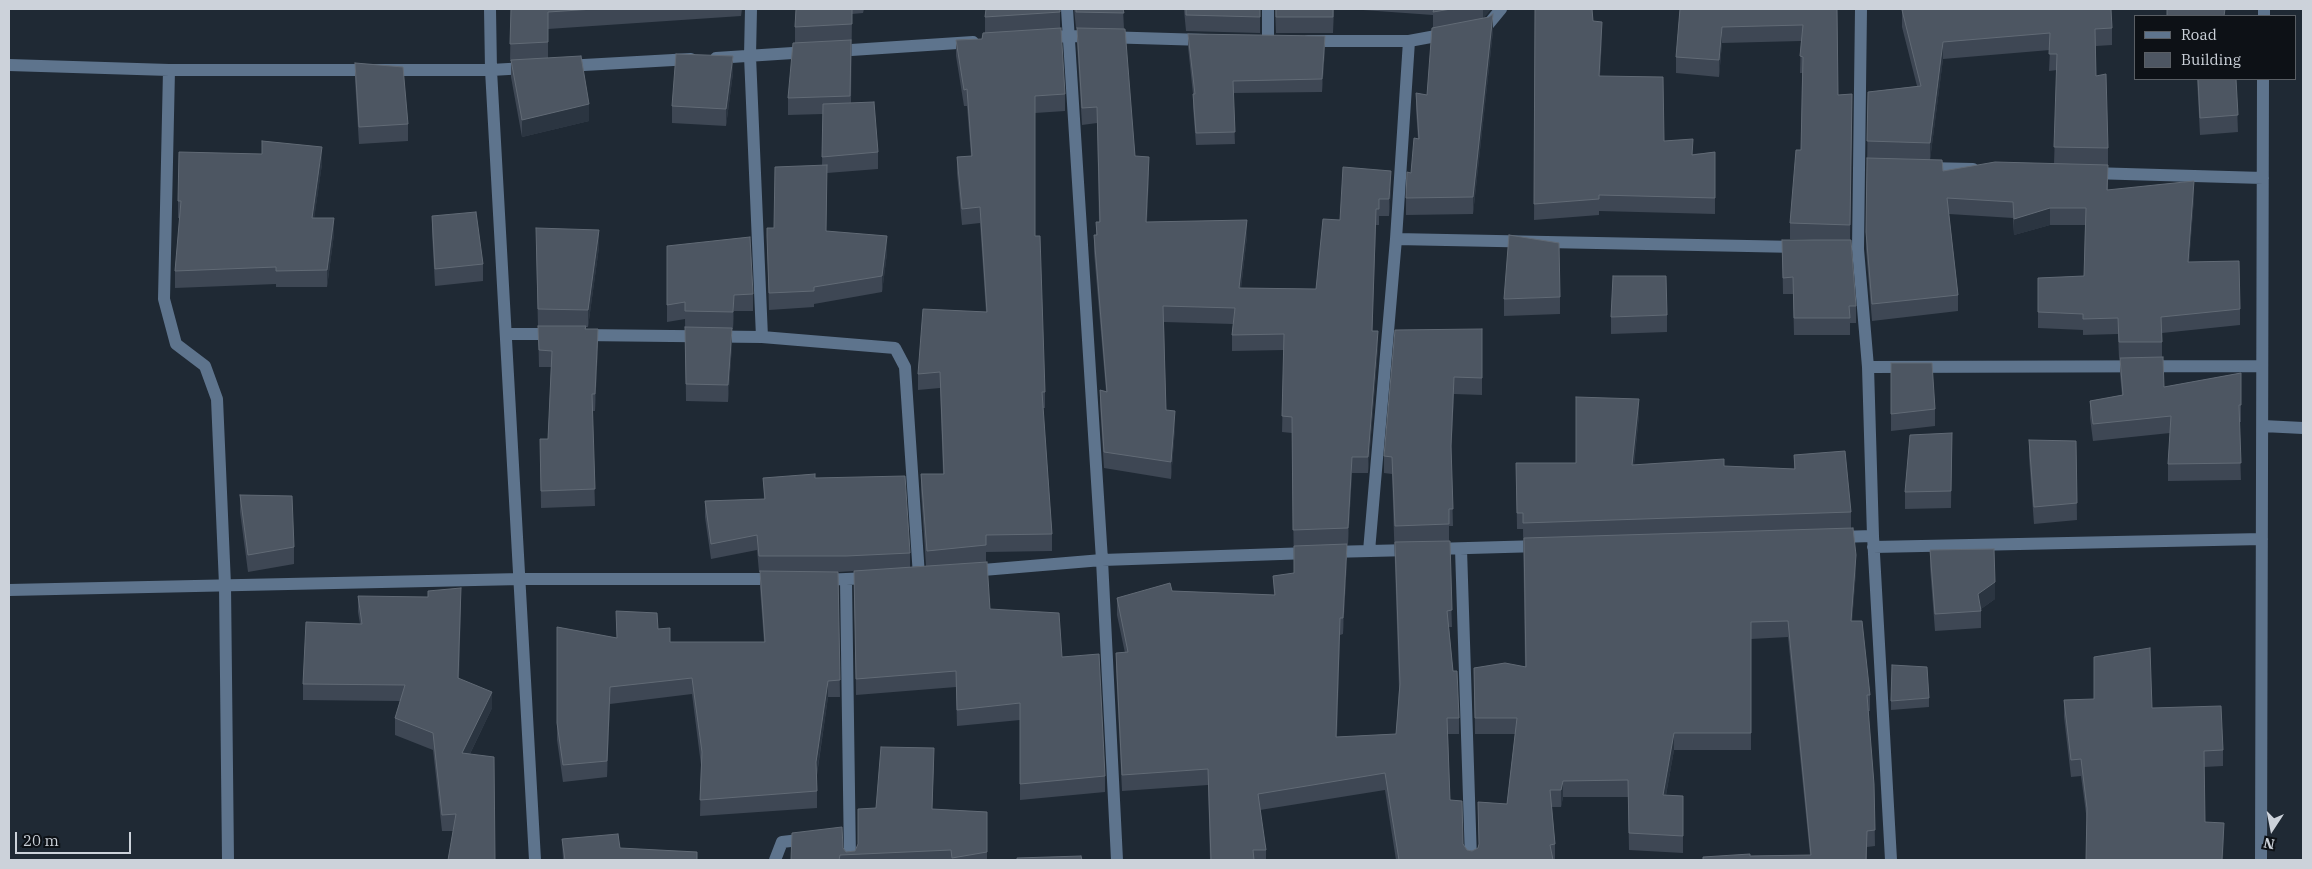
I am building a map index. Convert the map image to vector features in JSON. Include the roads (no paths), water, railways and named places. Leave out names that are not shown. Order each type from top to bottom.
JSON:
[{"type":"street","points":[[490,9],[491,70],[521,579],[535,860]]},
{"type":"street","points":[[752,9],[750,56],[762,337]]},
{"type":"street","points":[[1067,9],[1102,560],[1117,860]]},
{"type":"street","points":[[1268,9],[1268,41]]},
{"type":"street","points":[[1296,41],[1409,41],[1487,26],[1501,9]]},
{"type":"street","points":[[1860,9],[1865,166],[1854,249],[1868,367],[1873,542],[1891,860]]},
{"type":"street","points":[[1029,38],[1069,36],[1218,40]]},
{"type":"street","points":[[9,65],[169,70],[491,70],[990,41]]},
{"type":"street","points":[[1369,551],[1396,239],[1409,41]]},
{"type":"street","points":[[169,70],[164,299],[176,344],[205,366],[217,400],[225,585],[228,860]]},
{"type":"street","points":[[2262,860],[2263,426],[2261,366],[2263,80]]},
{"type":"street","points":[[1909,167],[1988,170]]},
{"type":"street","points":[[2076,172],[2263,178]]},
{"type":"street","points":[[1396,239],[1809,248]]},
{"type":"street","points":[[506,334],[762,337],[895,348],[905,367],[919,576]]},
{"type":"street","points":[[1868,367],[2261,366]]},
{"type":"street","points":[[2263,426],[2303,428]]},
{"type":"street","points":[[1824,538],[1873,542],[2262,539]]},
{"type":"street","points":[[958,572],[1102,560],[1549,546]]},
{"type":"street","points":[[1461,549],[1471,860]]},
{"type":"street","points":[[807,580],[883,578]]},
{"type":"street","points":[[9,590],[521,579],[787,580]]},
{"type":"street","points":[[846,580],[844,835],[850,860]]},
{"type":"street","points":[[775,860],[782,842],[820,838]]}]
